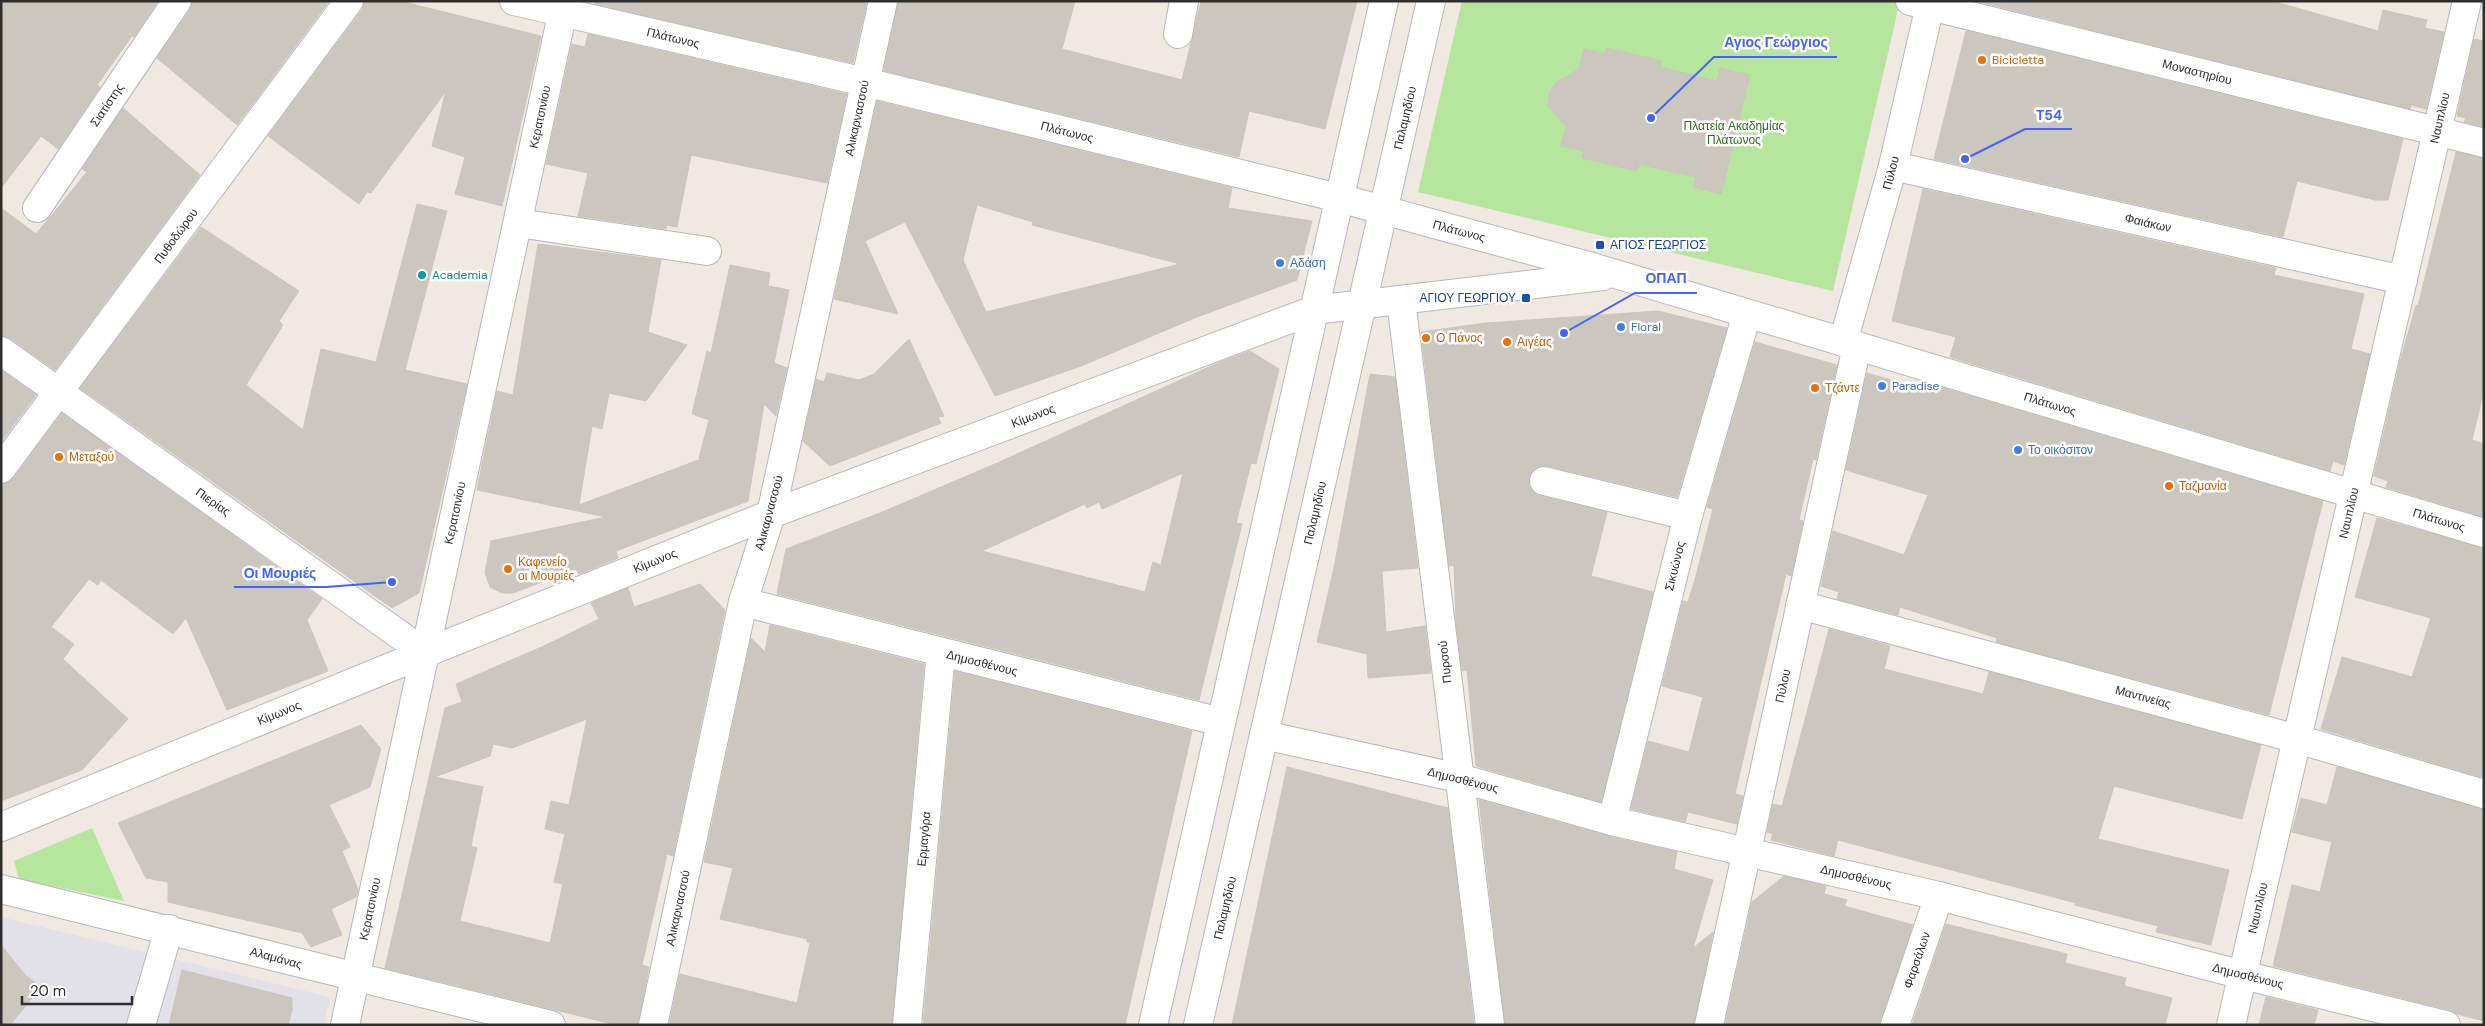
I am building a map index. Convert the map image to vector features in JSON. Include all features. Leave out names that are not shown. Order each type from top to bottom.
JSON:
[{"type":"street","name":"Σιατίστης","points":[[37,208],[177,1]]},
{"type":"street","name":"Πυθοδώρου","points":[[1,469],[349,1]]},
{"type":"street","name":"Πλάτωνος","points":[[514,1],[564,7],[1339,198],[1617,275],[2484,533]]},
{"type":"street","name":"Αλικαρνασσού","points":[[653,1025],[743,602],[771,514],[883,1]]},
{"type":"street","points":[[1178,34],[1184,1]]},
{"type":"street","points":[[1153,1025],[1384,1]]},
{"type":"street","name":"Παλαμηδίου","points":[[1198,1025],[1432,1]]},
{"type":"street","name":"Ναυπλίου","points":[[2231,1025],[2466,1]]},
{"type":"street","name":"Μοναστηρίου","points":[[1924,3],[2484,143]]},
{"type":"street","name":"Πύλου","points":[[1709,1025],[1800,605],[1850,344],[1893,166],[1924,3]]},
{"type":"street","name":"Κερατσινίου","points":[[345,1025],[564,7]]},
{"type":"street","name":"Φαιάκων","points":[[1893,166],[2403,280]]},
{"type":"street","points":[[518,223],[707,251]]},
{"type":"street","name":"Πλάτωνος","points":[[1314,310],[1617,275]]},
{"type":"street","name":"Πυρσού","points":[[1401,300],[1490,1025]]},
{"type":"street","name":"Κίμωνος","points":[[1,827],[425,653],[771,514],[1314,310]]},
{"type":"street","name":"Σικυώνος","points":[[1612,820],[1688,516],[1748,314]]},
{"type":"street","name":"Πιερίας","points":[[1,351],[425,653]]},
{"type":"street","points":[[1544,481],[1688,516]]},
{"type":"street","name":"Δημοσθένους","points":[[743,602],[1222,722]]},
{"type":"street","name":"Μαντινείας","points":[[1800,605],[2297,739],[2484,794]]},
{"type":"street","name":"Ερμαγόρα","points":[[907,1025],[941,652]]},
{"type":"street","name":"Δημοσθένους","points":[[1264,735],[1460,778],[1612,820],[1939,896],[2243,975],[2446,1025]]},
{"type":"street","name":"Αλαμάνας","points":[[1,890],[551,1025]]},
{"type":"street","name":"Φαρσάλων","points":[[1895,1025],[1939,896]]},
{"type":"street","points":[[141,1025],[170,930]]},
{"type":"shaded area","points":[[1,917],[330,997],[324,1025],[1,1025]]},
{"type":"green space","name":"Πλατεία Ακαδημίας Πλάτωνος","points":[[1462,1],[1900,1],[1833,291],[1418,192]]},
{"type":"green space","points":[[92,828],[124,901],[19,879],[14,861]]},
{"type":"building","points":[[1,1],[158,1],[134,37],[132,36],[97,85],[100,87],[58,149],[41,136],[1,188]]},
{"type":"building","points":[[192,1],[329,1],[237,125],[157,58],[190,10]]},
{"type":"building","points":[[364,1],[400,1],[541,36],[502,206],[455,194],[465,157],[432,146],[446,91],[371,193],[367,192],[359,204],[268,136],[362,10]]},
{"type":"building","points":[[596,1],[867,1],[853,63],[595,4]]},
{"type":"building","points":[[898,1],[1075,1],[1062,49],[1182,80],[1201,1],[1357,1],[1325,129],[1249,111],[1239,157],[884,71]]},
{"type":"building","points":[[1976,1],[2272,1],[2378,31],[2383,10],[2427,20],[2425,28],[2444,32],[2426,109],[2411,105],[2410,109]]},
{"type":"building","points":[[1966,31],[2403,139],[2388,200],[2375,200],[2297,181],[2283,237],[1934,159]]},
{"type":"building","points":[[588,34],[847,94],[827,183],[691,155],[677,227],[667,225],[666,229],[578,216],[588,173],[546,164],[572,44],[585,47]]},
{"type":"building","points":[[2474,39],[2484,41],[2484,127],[2464,122],[2466,118],[2457,116]]},
{"type":"building","points":[[1607,48],[1662,61],[1660,67],[1717,81],[1720,68],[1750,75],[1721,194],[1693,187],[1696,177],[1639,164],[1637,171],[1582,158],[1584,151],[1561,146],[1566,126],[1548,106],[1549,93],[1557,82],[1579,69],[1584,49],[1605,54]]},
{"type":"building","points":[[877,101],[1232,188],[1228,208],[1312,221],[1297,280],[1197,317],[1081,366],[995,396],[905,222],[865,241],[898,314],[834,299]],"holes":[[[977,205],[1033,222],[1032,225],[1180,264],[986,312],[963,260]]]},
{"type":"building","points":[[123,108],[200,175],[55,370],[10,338],[1,336],[1,208],[36,234],[87,172],[82,169]]},
{"type":"building","points":[[2456,152],[2484,158],[2484,390],[2472,440],[2484,444],[2484,517],[2386,487],[2388,481],[2374,476],[2400,362],[2416,305],[2418,306]]},
{"type":"building","points":[[1923,189],[2276,268],[2274,275],[2364,294],[2351,349],[2370,354],[2344,465],[2333,461],[2330,471],[1950,357],[1956,337],[1892,321]]},
{"type":"building","points":[[417,204],[447,211],[405,370],[467,384],[419,593],[392,608],[80,388],[201,227],[299,291],[279,321],[283,325],[246,385],[303,430],[321,349],[376,362]]},
{"type":"building","points":[[538,244],[661,260],[648,332],[687,345],[646,401],[609,393],[602,429],[592,426],[579,505],[701,459],[699,458],[709,420],[692,414],[707,351],[711,353],[730,265],[770,273],[768,286],[789,290],[774,363],[787,368],[776,416],[764,404],[748,501],[616,551],[618,558],[579,574],[576,569],[513,593],[502,593],[490,587],[485,573],[491,541],[606,517],[477,490],[497,391],[513,395]]},
{"type":"building","points":[[1658,311],[1727,328],[1677,497],[1548,466],[1540,466],[1533,470],[1529,478],[1529,485],[1533,492],[1540,496],[1607,512],[1591,576],[1653,592],[1601,802],[1476,766],[1467,670],[1462,671],[1456,622],[1454,565],[1449,566],[1421,332],[1486,323]]},
{"type":"building","points":[[909,339],[944,416],[938,417],[941,423],[830,466],[803,441],[816,379],[824,382],[827,373],[859,380],[874,374]]},
{"type":"building","points":[[1755,342],[1837,365],[1816,460],[1813,459],[1799,520],[1803,521],[1791,576],[1786,574],[1735,794],[1743,796],[1737,824],[1688,812],[1685,822],[1631,809],[1648,741],[1689,752],[1703,697],[1662,686],[1683,601],[1688,602],[1696,576],[1713,509],[1707,507]]},
{"type":"building","points":[[1250,351],[1279,369],[1256,464],[1251,463],[1236,523],[1242,524],[1199,700],[777,594],[786,549],[880,513],[995,464],[1220,362]],"holes":[[[1183,473],[1161,565],[1153,562],[1145,592],[982,551],[1085,504],[1087,508],[1099,502],[1102,509]]]},
{"type":"building","points":[[1,370],[36,395],[1,442]]},
{"type":"building","points":[[1867,373],[1938,394],[1940,387],[2323,501],[2269,715],[1996,642],[1997,638],[1900,607],[1898,615],[1837,599],[1839,592],[1821,586],[1833,531],[1904,555],[1928,495],[1846,470]]},
{"type":"building","points":[[1370,374],[1395,377],[1418,568],[1382,571],[1386,632],[1425,626],[1431,673],[1368,678],[1367,654],[1317,642],[1334,568]]},
{"type":"building","points":[[62,413],[322,599],[307,620],[328,671],[227,710],[186,618],[173,634],[101,580],[98,585],[89,579],[51,627],[74,644],[63,659],[128,719],[82,770],[1,801],[1,484],[14,478]]},
{"type":"building","points":[[2377,518],[2484,548],[2484,778],[2321,729],[2342,657],[2412,677],[2431,618],[2355,597]]},
{"type":"building","points":[[700,584],[725,610],[673,856],[667,854],[642,965],[649,967],[638,1025],[616,1025],[385,968],[445,708],[462,702],[456,684],[546,645],[599,619],[591,603],[628,588],[634,607]],"holes":[[[587,719],[569,805],[551,801],[545,829],[565,834],[554,882],[563,884],[550,943],[460,921],[477,848],[471,846],[483,787],[435,777],[490,756],[493,744],[512,748]]]},
{"type":"building","points":[[770,625],[924,664],[892,1025],[669,1025],[680,974],[797,1003],[810,943],[807,942],[807,939],[720,919],[733,868],[704,862],[751,638],[765,652]]},
{"type":"building","points":[[1829,629],[1890,646],[1884,669],[1983,694],[1989,672],[2261,745],[2242,819],[2114,786],[2098,839],[2229,870],[2211,945],[2156,932],[2158,926],[1838,840],[1834,856],[1771,840],[1773,834],[1767,832],[1773,804],[1782,806]]},
{"type":"building","points":[[955,671],[1192,731],[1125,1025],[923,1025]]},
{"type":"building","points":[[361,725],[381,749],[370,787],[329,805],[350,847],[342,851],[358,889],[356,897],[331,909],[342,935],[311,947],[302,933],[168,902],[168,882],[146,878],[118,823]]},
{"type":"building","points":[[1287,767],[1448,808],[1474,1025],[1232,1025]]},
{"type":"building","points":[[2337,767],[2484,809],[2484,1021],[2457,1014],[2450,1010],[2273,966],[2292,885],[2320,892],[2332,842],[2292,832],[2301,798],[2327,805]]},
{"type":"building","points":[[1479,800],[1608,836],[1677,852],[1674,869],[1713,880],[1693,948],[1713,932],[1694,1025],[1505,1025]]},
{"type":"building","points":[[1784,876],[1826,886],[1824,894],[1847,900],[1844,906],[1913,925],[1880,1025],[1725,1025],[1752,902]]},
{"type":"building","points":[[1946,924],[2067,954],[2065,963],[2126,978],[2124,986],[2172,998],[2165,1025],[1912,1025]]},
{"type":"building","points":[[1,945],[26,976],[41,987],[10,1025],[1,1025]]},
{"type":"building","points":[[182,970],[292,998],[292,1010],[288,1025],[169,1025]]},
{"type":"building","points":[[2266,997],[2318,1010],[2314,1025],[2259,1025]]},
{"type":"place","name":"Bicicletta","points":[[1982,60]]},
{"type":"place","name":"Αγιος Γεώργιος","points":[[1651,118]]},
{"type":"place","name":"T54","points":[[1965,159]]},
{"type":"place","name":"ΑΓΙΟΣ ΓΕΩΡΓΙΟΣ","points":[[1600,245]]},
{"type":"place","name":"Αδάση","points":[[1280,263]]},
{"type":"place","name":"Academia","points":[[422,275]]},
{"type":"place","name":"ΑΓΙΟΥ ΓΕΩΡΓΙΟΥ","points":[[1526,298]]},
{"type":"place","name":"Floral","points":[[1621,327]]},
{"type":"place","name":"ΟΠΑΠ","points":[[1564,333]]},
{"type":"place","name":"Ο Πάνος","points":[[1426,338]]},
{"type":"place","name":"Αιγέας","points":[[1507,342]]},
{"type":"place","name":"Paradise","points":[[1882,386]]},
{"type":"place","name":"Τζάντε","points":[[1815,388]]},
{"type":"place","name":"Το οικόσιτον","points":[[2018,450]]},
{"type":"place","name":"Μεταξού","points":[[59,457]]},
{"type":"place","name":"Ταζμανία","points":[[2169,486]]},
{"type":"place","name":"Καφενείο οι Μουριές","points":[[508,569]]},
{"type":"place","name":"Οι Μουριές","points":[[392,582]]}]
